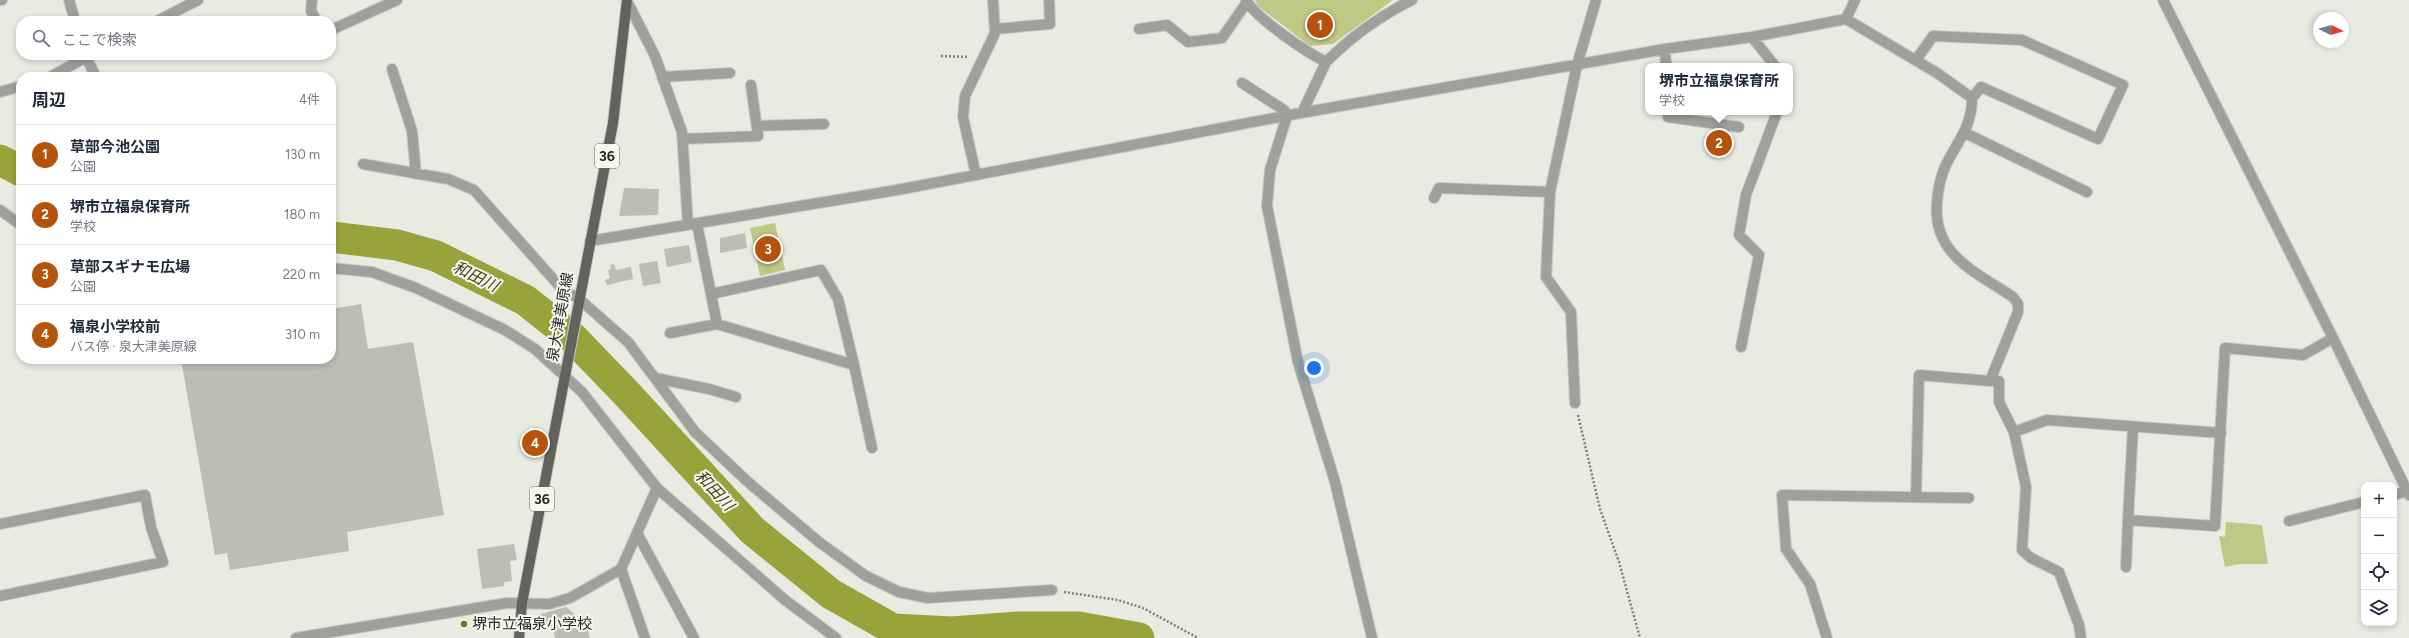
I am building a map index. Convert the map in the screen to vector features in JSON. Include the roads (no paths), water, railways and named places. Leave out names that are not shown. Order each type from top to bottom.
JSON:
[{"type":"main road","name":"泉大津美原線","points":[[519,638],[522,602],[568,361],[578,298],[613,123],[627,0]]},
{"type":"street","points":[[69,0],[74,16]]},
{"type":"street","points":[[167,16],[198,0]]},
{"type":"street","points":[[312,0],[311,11],[314,16]]},
{"type":"street","points":[[336,28],[397,0]]},
{"type":"street","points":[[627,0],[655,56],[682,132],[693,224],[717,324]]},
{"type":"street","points":[[976,175],[963,117],[965,96],[995,29],[993,0]]},
{"type":"street","points":[[995,29],[1050,24],[1048,0]]},
{"type":"street","points":[[1372,638],[1335,482],[1298,362],[1267,206],[1270,170],[1295,114],[1326,62],[1342,47],[1382,16],[1412,0]]},
{"type":"street","points":[[1576,403],[1571,312],[1546,277],[1550,192],[1577,65],[1596,0]]},
{"type":"street","points":[[1846,18],[1855,0]]},
{"type":"street","points":[[2163,0],[2333,338],[2408,493],[2397,495]]},
{"type":"street","points":[[1139,29],[1167,25],[1188,42],[1222,38],[1247,1],[1308,53],[1326,62]]},
{"type":"street","points":[[590,241],[976,175],[1295,114],[1666,49],[1752,37],[1846,18],[1916,60],[1972,98]]},
{"type":"street","points":[[1916,60],[1933,36],[2022,40],[2123,85],[2098,139],[1981,87],[1972,98],[1972,114],[1965,133],[1945,167],[1938,188],[1936,211],[1938,231],[1954,257],[2013,297],[2018,304],[2018,312],[1990,381]]},
{"type":"street","points":[[1752,37],[1773,63]]},
{"type":"street","points":[[1666,49],[1666,63]]},
{"type":"street","points":[[59,72],[80,60]]},
{"type":"street","points":[[89,60],[94,72]]},
{"type":"street","points":[[392,69],[412,130],[416,174]]},
{"type":"street","points":[[662,77],[730,73]]},
{"type":"street","points":[[1242,83],[1284,110],[1295,114]]},
{"type":"street","points":[[682,139],[758,136],[751,86]]},
{"type":"street","points":[[0,92],[16,87]]},
{"type":"street","points":[[1668,115],[1668,117],[1739,127]]},
{"type":"street","points":[[1740,347],[1759,255],[1739,235],[1746,195],[1776,115]]},
{"type":"street","points":[[757,126],[824,124]]},
{"type":"street","points":[[1965,133],[2087,192]]},
{"type":"street","points":[[363,164],[448,180],[474,190],[564,290],[578,298],[628,342],[695,432],[748,482],[820,542],[866,576],[899,592],[928,598],[1052,590]]},
{"type":"street","points":[[1434,198],[1439,188],[1550,192]]},
{"type":"street","points":[[0,210],[16,221]]},
{"type":"street","points":[[336,268],[372,272],[416,288],[505,330],[535,349],[582,392],[657,488],[785,600],[836,638]]},
{"type":"street","points":[[711,294],[821,270],[838,299],[872,448]]},
{"type":"street","points":[[670,333],[717,324],[854,365]]},
{"type":"street","points":[[2128,520],[2215,526],[2225,348],[2303,355],[2333,338]]},
{"type":"street","points":[[1916,497],[1919,375],[1999,381],[1998,402],[2014,432],[2026,487],[2022,550],[2031,558],[2060,572],[2079,625],[2081,638]]},
{"type":"street","points":[[655,378],[709,389],[736,398]]},
{"type":"street","points":[[2014,432],[2047,420],[2221,433]]},
{"type":"street","points":[[2126,567],[2133,427]]},
{"type":"street","points":[[296,638],[522,602],[549,604],[570,598],[622,569],[657,488]]},
{"type":"street","points":[[0,524],[145,495],[151,527],[163,562],[0,596]]},
{"type":"street","points":[[1827,638],[1810,584],[1786,549],[1782,495],[1969,498]]},
{"type":"street","points":[[2289,521],[2361,503]]},
{"type":"street","points":[[637,533],[694,638]]},
{"type":"street","points":[[622,569],[645,638]]},
{"type":"waterway","name":"和田川","points":[[0,160],[16,168]]},
{"type":"waterway","name":"和田川","points":[[336,238],[397,245],[436,256],[525,300],[573,338],[627,394],[752,530],[831,594],[893,629],[952,632],[1018,627],[1079,627],[1139,638]]},
{"type":"place","name":"草部今池公園","points":[[1320,25]]},
{"type":"place","name":"堺市立福泉保育所","points":[[1719,143]]},
{"type":"place","name":"草部スギナモ広場","points":[[768,249]]},
{"type":"place","name":"福泉小学校前","points":[[535,443]]},
{"type":"place","name":"堺市立福泉小学校","points":[[464,624]]}]
